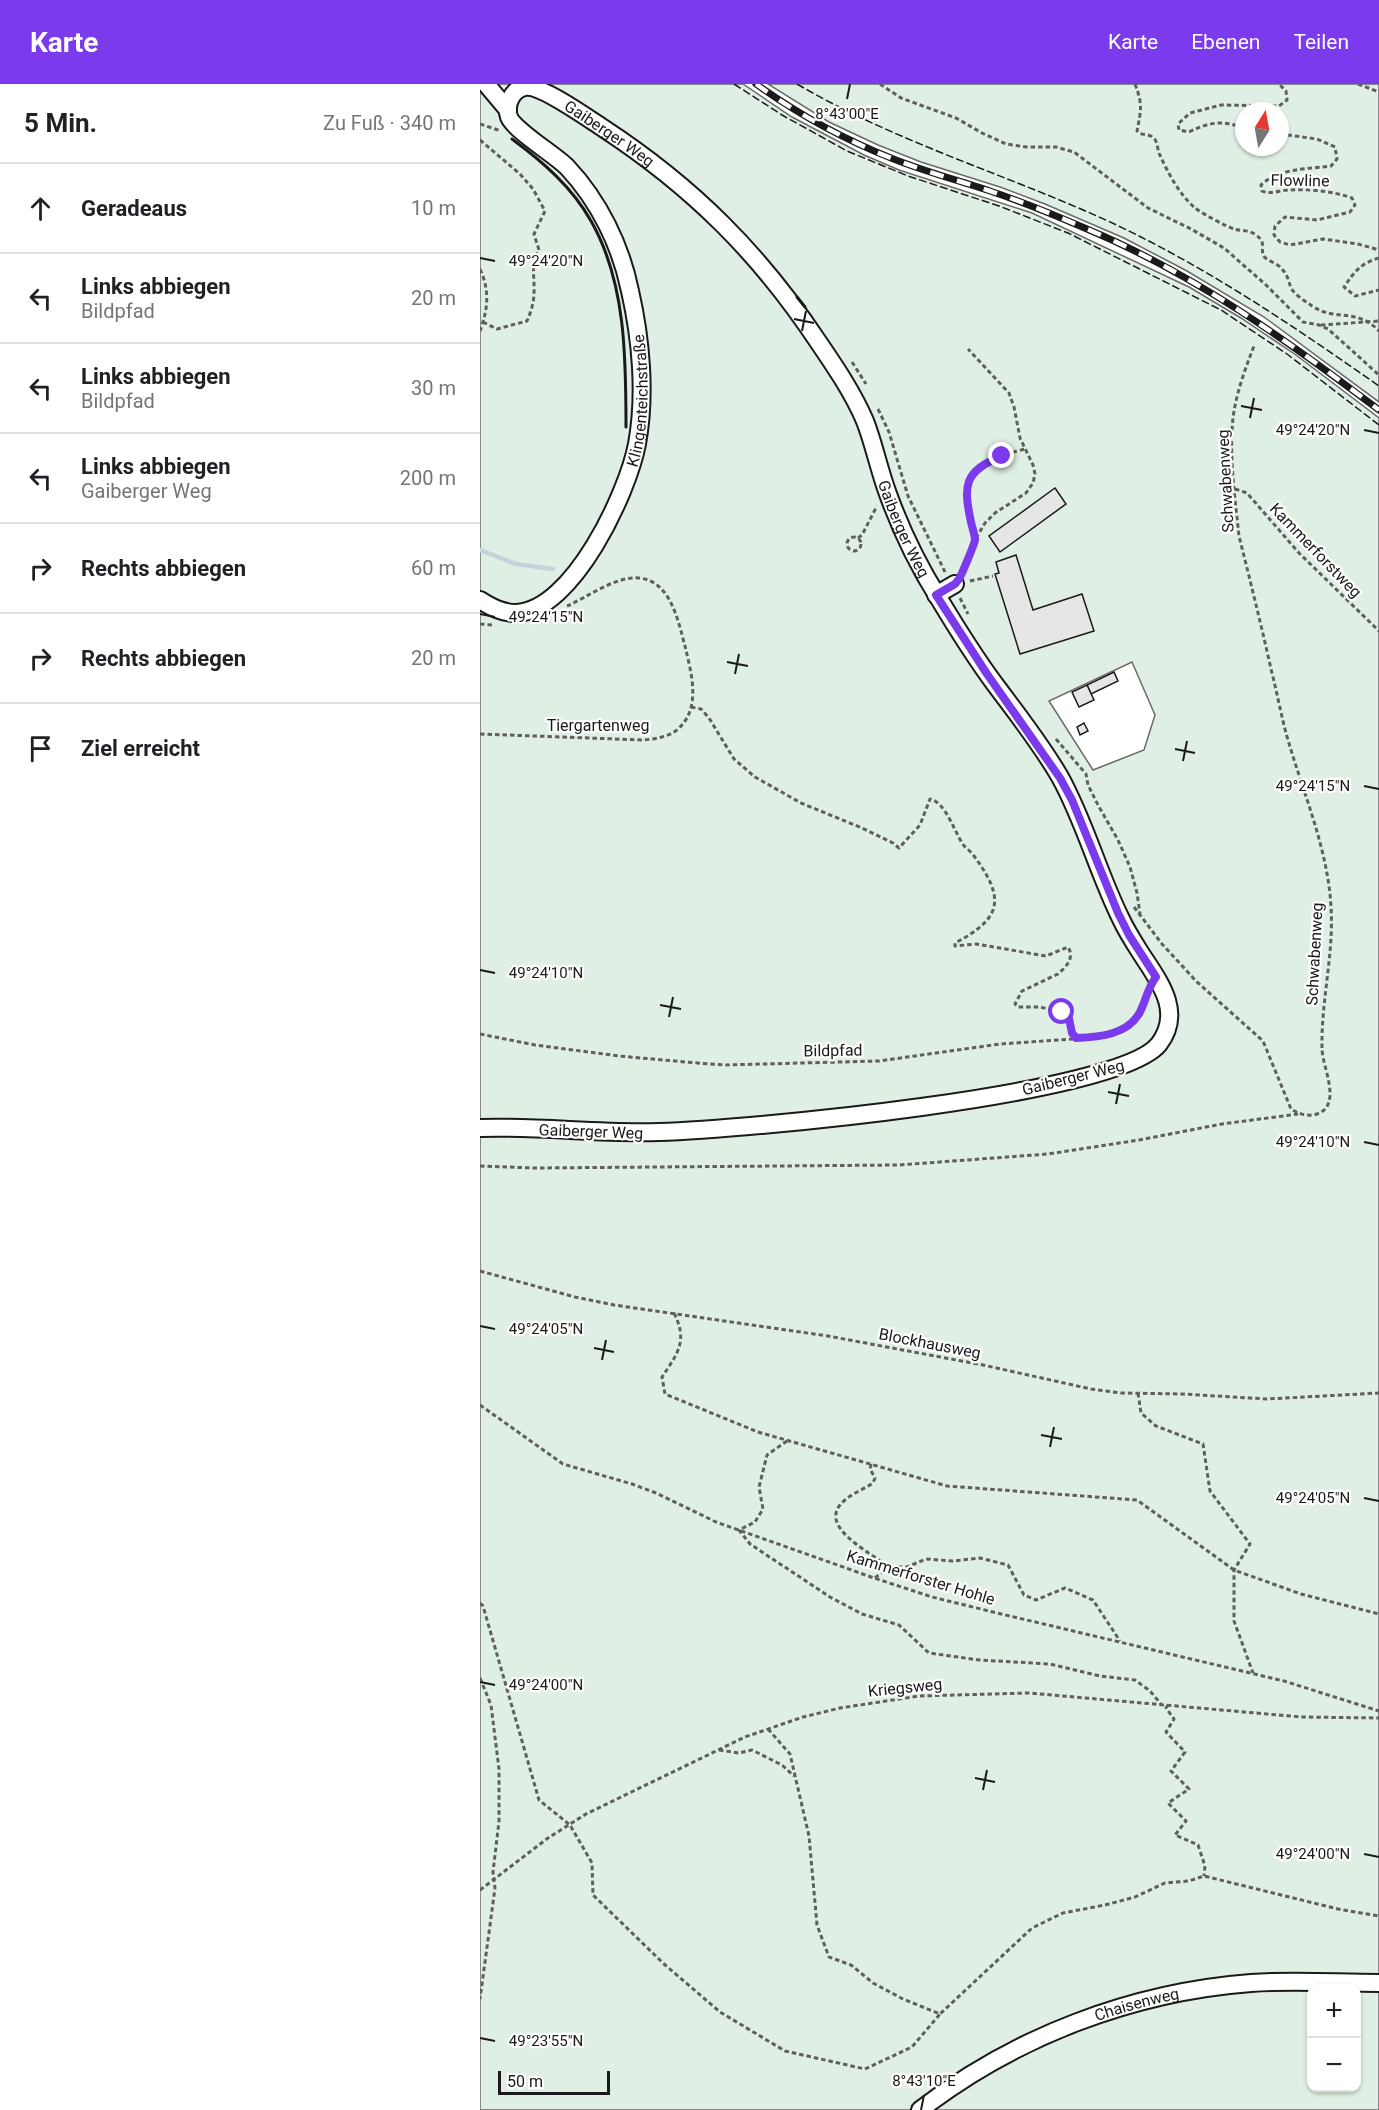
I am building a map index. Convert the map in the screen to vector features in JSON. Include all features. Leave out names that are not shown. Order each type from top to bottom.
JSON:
[{"type":"street","name":"Klingenteichstraße","points":[[480,600],[492,608],[508,612],[527,611],[550,598],[571,580],[592,549],[625,486],[636,449],[641,411],[639,349],[631,293],[613,238],[596,207],[567,168],[517,126],[508,110],[486,84]]},
{"type":"street","points":[[508,110],[513,94],[528,85]]},
{"type":"street","name":"Gaiberger Weg","points":[[480,1128],[625,1133],[719,1130],[911,1108],[983,1097],[1068,1081],[1136,1061],[1151,1053],[1161,1042],[1170,1017],[1169,1003],[1118,913],[1072,800],[1060,778],[987,674],[936,595],[903,533],[890,501],[868,429],[855,400],[801,316],[750,252],[713,214],[661,169],[581,113],[528,85]]},
{"type":"street","points":[[936,595],[963,583]]},
{"type":"street","name":"Chaisenweg","points":[[920,2110],[967,2076],[1014,2049],[1065,2027],[1131,2005],[1192,1991],[1248,1983],[1379,1983]]},
{"type":"path","points":[[880,84],[901,98],[956,118],[1006,144],[1056,147],[1074,152],[1148,208],[1217,243],[1266,285],[1297,317],[1308,324],[1379,321]]},
{"type":"path","points":[[1135,84],[1142,108],[1137,131],[1139,134],[1153,137],[1156,140],[1158,151],[1169,173],[1195,209],[1231,228],[1252,232],[1258,236],[1264,245],[1265,258],[1278,264],[1287,275],[1291,288],[1311,305],[1326,313],[1370,321],[1379,331]]},
{"type":"path","points":[[1278,84],[1286,91],[1287,100],[1284,102]]},
{"type":"path","points":[[1358,84],[1379,93]]},
{"type":"path","points":[[1235,105],[1221,105],[1190,113],[1178,124],[1179,130],[1189,132],[1207,124],[1228,122],[1235,125]]},
{"type":"path","points":[[480,124],[489,129],[507,132]]},
{"type":"path","name":"Flowline","points":[[1289,135],[1317,139],[1335,147],[1337,159],[1331,166],[1290,171],[1267,179],[1261,185],[1262,191],[1268,193],[1288,190],[1338,193],[1352,198],[1355,205],[1350,212],[1317,220],[1285,217],[1275,226],[1274,235],[1280,242],[1290,245],[1323,240],[1358,244],[1379,250]]},
{"type":"path","points":[[480,140],[520,174],[533,189],[545,211],[534,234],[539,250],[535,255],[534,293],[527,321],[497,329],[483,322]]},
{"type":"path","points":[[1379,258],[1368,261],[1355,270],[1344,287],[1355,296],[1379,290]]},
{"type":"path","points":[[480,269],[488,305],[480,331]]},
{"type":"path","points":[[1319,325],[1328,329],[1379,375]]},
{"type":"path","name":"Schwabenweg","points":[[1254,346],[1239,389],[1233,419],[1239,536],[1288,739],[1321,850],[1331,907],[1322,1051],[1330,1094],[1329,1102],[1324,1110],[1316,1115],[1298,1113]]},
{"type":"path","points":[[968,349],[1009,393],[1025,448],[1034,468],[1033,483],[1026,493],[989,518],[975,540],[961,575],[963,583],[993,576]]},
{"type":"path","points":[[975,540],[967,502],[968,481],[988,462],[1025,448]]},
{"type":"path","name":"Kammerforstweg","points":[[1235,489],[1247,493],[1299,553],[1379,631]]},
{"type":"path","points":[[858,538],[862,535],[877,506],[890,501]]},
{"type":"path","points":[[852,537],[858,538],[860,548],[854,552],[849,550],[846,544],[848,540],[852,537]]},
{"type":"path","points":[[563,607],[628,579],[642,579],[657,585],[673,607],[681,626],[693,683],[691,707],[701,709],[734,759],[755,777],[801,803],[862,828],[899,848],[920,825],[930,799],[939,804],[955,828],[962,844],[974,855],[987,875],[994,892],[996,905],[991,916],[955,943],[955,946],[976,944],[1046,956],[1068,947],[1070,960],[1062,970],[1022,991],[1015,1004],[1018,1007],[1045,1008],[1068,1014],[1072,1033],[1076,1038]]},
{"type":"path","name":"Tiergartenweg","points":[[480,734],[644,740],[679,729],[691,707]]},
{"type":"path","points":[[1088,785],[1130,867],[1140,916],[1196,981],[1263,1041],[1285,1098],[1291,1109],[1298,1113]]},
{"type":"path","name":"Bildpfad","points":[[480,1034],[535,1045],[619,1056],[725,1065],[879,1062],[1000,1044],[1100,1036],[1125,1028],[1134,1021],[1156,977]]},
{"type":"path","points":[[480,1166],[728,1168],[899,1166],[1048,1154],[1298,1113]]},
{"type":"path","name":"Blockhausweg","points":[[480,1271],[574,1297],[839,1338],[983,1365],[1091,1389],[1267,1399],[1379,1393]]},
{"type":"path","points":[[674,1313],[681,1326],[680,1349],[662,1377],[665,1394],[758,1432],[947,1486],[1137,1500],[1234,1570],[1301,1594],[1379,1614]]},
{"type":"path","points":[[1138,1393],[1141,1413],[1156,1426],[1203,1444],[1210,1491],[1250,1544],[1234,1570],[1234,1621],[1254,1673]]},
{"type":"path","name":"Kammerforster Hohle","points":[[480,1405],[563,1464],[640,1487],[716,1522],[874,1578],[993,1612],[1254,1673],[1379,1711]]},
{"type":"path","points":[[788,1441],[767,1455],[759,1486],[763,1509],[754,1522],[739,1530],[750,1544],[830,1597],[862,1614],[899,1625],[929,1653],[979,1660],[1050,1664],[1100,1676],[1135,1680],[1150,1691],[1161,1704]]},
{"type":"path","points":[[870,1464],[875,1478],[873,1483],[843,1501],[836,1513],[836,1523],[859,1547],[888,1567],[907,1568],[926,1559],[953,1561],[980,1558],[1008,1565],[1024,1595],[1036,1600],[1065,1588],[1093,1600],[1120,1641]]},
{"type":"path","points":[[874,1578],[888,1567]]},
{"type":"path","points":[[480,1603],[483,1606],[512,1702],[538,1800],[570,1825],[592,1863],[593,1895],[664,1964],[720,2012],[785,2051],[865,2069],[912,2047],[940,2014],[1032,1928],[1063,1913],[1135,1897],[1165,1883],[1189,1881],[1204,1876],[1338,1909],[1379,1916]]},
{"type":"path","points":[[480,1678],[491,1705],[499,1769],[499,1821],[493,1872],[494,1904],[480,1999]]},
{"type":"path","name":"Kriegsweg","points":[[480,1890],[586,1814],[717,1750],[768,1728],[824,1711],[919,1696],[1029,1693],[1301,1717],[1379,1718]]},
{"type":"path","points":[[1168,1705],[1166,1708],[1174,1719],[1166,1732],[1185,1752],[1171,1771],[1189,1789],[1168,1803],[1186,1821],[1175,1835],[1198,1845],[1204,1866],[1204,1876]]},
{"type":"path","points":[[768,1728],[790,1754],[809,1836],[817,1925],[829,1957],[851,1965],[873,1983],[903,1999],[940,2014]]},
{"type":"path","points":[[717,1750],[739,1753],[752,1750],[782,1765],[796,1778]]},
{"type":"green space","points":[[480,84],[743,84],[792,117],[864,155],[899,170],[1032,213],[1189,287],[1296,355],[1379,418],[1379,2110],[480,2110]],"holes":[[[1132,662],[1155,715],[1144,750],[1093,770],[1049,701]]]},
{"type":"green space","points":[[768,84],[1379,84],[1379,402],[1264,317],[1187,271],[1124,238],[1045,204],[878,145],[829,122]]},
{"type":"building","points":[[1055,488],[1066,504],[1000,552],[989,536]]},
{"type":"building","points":[[1016,555],[1033,610],[1082,594],[1094,631],[1020,654],[995,574],[999,573],[996,562]]},
{"type":"building","points":[[1114,672],[1118,681],[1091,694],[1087,685]]},
{"type":"building","points":[[1087,685],[1094,700],[1079,707],[1072,692]]},
{"type":"building","points":[[1084,723],[1088,731],[1080,735],[1077,727]]},
{"type":"waterway","points":[[480,550],[516,564],[553,569]]},
{"type":"railway","points":[[756,84],[821,125],[873,151],[1039,209],[1165,266],[1239,310],[1379,410]]},
{"type":"fence","points":[[734,84],[782,115],[847,151],[908,176],[999,206],[1068,233],[1221,310],[1287,354],[1379,425]]},
{"type":"fence","points":[[797,84],[873,123],[1108,221],[1179,257],[1247,297],[1379,386]]},
{"type":"wall","points":[[512,139],[546,166],[566,186],[591,221],[603,245],[611,269],[622,321],[626,427]]},
{"type":"wall","points":[[797,297],[805,307]]},
{"type":"route","points":[[1002,456],[983,465],[968,481],[967,502],[975,540],[959,579],[955,584],[936,595],[987,674],[1060,778],[1072,800],[1118,913],[1156,977],[1134,1021],[1115,1033],[1076,1038],[1072,1033],[1068,1014],[1062,1012]]}]
